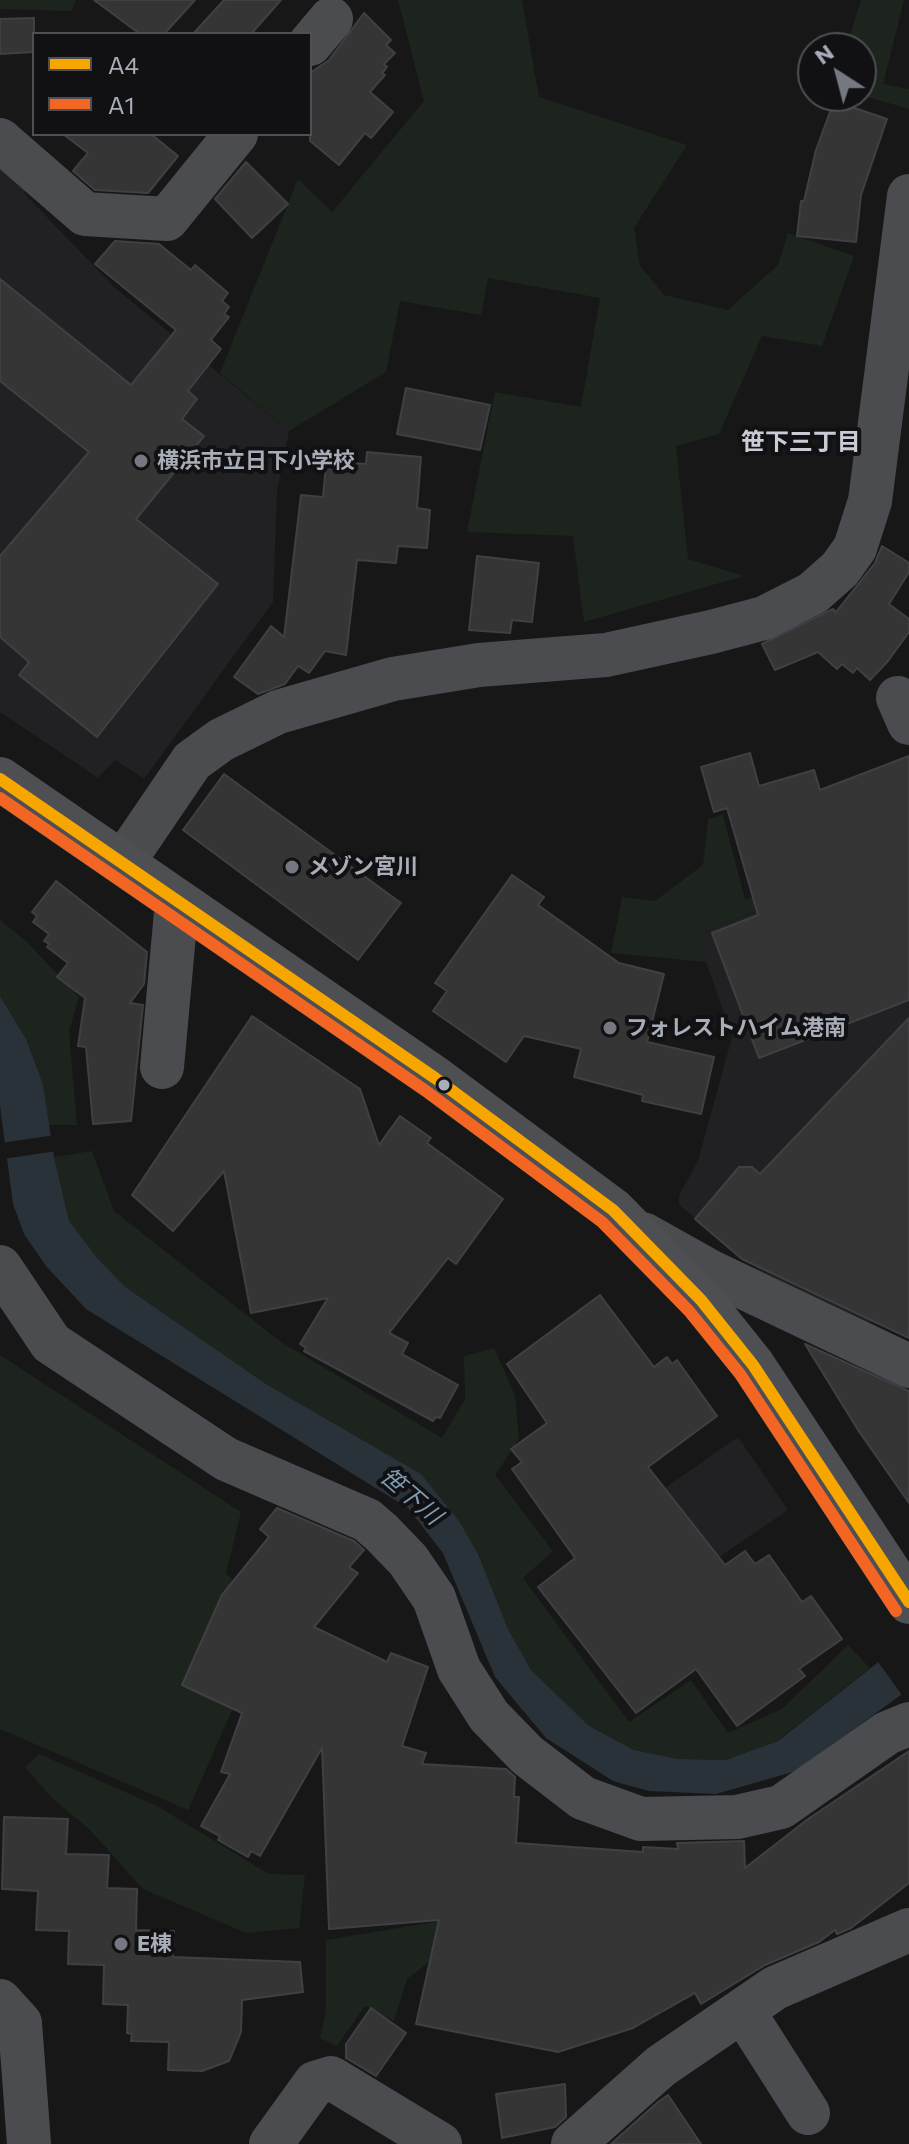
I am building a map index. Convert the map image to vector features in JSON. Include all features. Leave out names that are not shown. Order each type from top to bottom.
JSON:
[{"type":"main road","points":[[0,779],[124,861],[177,901],[435,1078],[613,1210],[701,1300],[753,1365],[909,1602]]},
{"type":"street","points":[[0,140],[85,214],[167,219],[234,136]]},
{"type":"street","points":[[124,861],[192,761],[221,740],[278,712],[393,679],[479,665],[606,655],[711,632],[764,618],[813,593],[840,569],[855,548],[894,421],[909,196]]},
{"type":"street","points":[[162,1067],[177,901]]},
{"type":"street","points":[[627,1225],[709,1271],[909,1366]]},
{"type":"street","points":[[0,1267],[51,1343],[226,1459],[367,1520],[382,1533],[408,1560],[434,1598],[459,1669],[489,1716],[527,1755],[583,1798],[641,1819],[737,1817],[781,1807],[887,1733],[909,1724]]},
{"type":"street","points":[[573,2144],[661,2066],[775,1988],[909,1930]]},
{"type":"street","points":[[0,2001],[20,2023],[29,2144]]},
{"type":"street","points":[[743,2011],[808,2113]]},
{"type":"street","points":[[271,2144],[315,2083],[331,2078],[440,2144]]},
{"type":"shaded area","points":[[0,0],[76,0],[71,11],[0,9]]},
{"type":"shaded area","points":[[398,0],[522,0],[539,97],[687,145],[634,228],[640,266],[664,295],[728,310],[778,265],[788,233],[854,256],[822,346],[762,336],[719,434],[676,446],[688,559],[744,576],[584,622],[573,536],[467,532],[495,392],[581,407],[600,298],[488,278],[481,315],[400,301],[386,372],[289,431],[220,373],[298,179],[332,212],[424,101]]},
{"type":"shaded area","points":[[861,0],[904,0],[883,84],[909,89],[909,109],[877,100],[877,32],[851,32]]},
{"type":"shaded area","name":"横浜市立日下小学校","points":[[0,154],[35,177],[24,193],[114,287],[289,431],[277,491],[273,602],[144,779],[115,760],[98,778],[0,712]]},
{"type":"shaded area","points":[[723,815],[745,899],[754,897],[761,909],[697,935],[706,962],[611,953],[622,897],[655,901],[703,865],[708,819]]},
{"type":"shaded area","points":[[873,864],[909,942],[909,1295],[866,1325],[758,1269],[679,1205],[679,1195],[698,1161],[732,1037],[697,935]]},
{"type":"shaded area","points":[[0,920],[26,941],[79,997],[69,1031],[77,1125],[49,1125],[43,1084],[26,1039],[0,996]]},
{"type":"shaded area","points":[[92,1151],[114,1211],[281,1342],[442,1438],[465,1399],[464,1356],[494,1348],[515,1395],[519,1439],[495,1475],[553,1551],[523,1578],[629,1722],[691,1680],[728,1733],[782,1709],[848,1645],[870,1668],[777,1741],[726,1760],[678,1759],[634,1750],[589,1726],[531,1670],[508,1629],[478,1554],[459,1521],[421,1474],[266,1384],[124,1287],[98,1259],[69,1221],[54,1157]]},
{"type":"shaded area","points":[[0,1355],[241,1512],[226,1573],[272,1620],[188,1810],[0,1729]]},
{"type":"shaded area","points":[[738,1437],[788,1510],[719,1557],[665,1488]]},
{"type":"shaded area","points":[[39,1754],[157,1806],[269,1874],[305,1875],[299,1928],[246,1933],[143,1889],[89,1829],[52,1798],[25,1767]]},
{"type":"shaded area","points":[[452,1919],[442,1952],[407,1979],[394,2021],[365,2006],[337,2046],[320,2038],[326,2010],[326,1940]]},
{"type":"water","name":"笹下川","points":[[0,996],[26,1039],[43,1084],[54,1157],[69,1221],[98,1259],[125,1287],[266,1384],[421,1474],[459,1521],[478,1554],[508,1629],[531,1670],[589,1726],[634,1750],[678,1759],[726,1760],[778,1741],[909,1638],[909,1689],[796,1771],[716,1794],[649,1791],[613,1781],[546,1738],[495,1677],[443,1553],[408,1508],[86,1309],[46,1266],[24,1234],[13,1204],[0,1106]]},
{"type":"pier","points":[[55,1135],[57,1151],[3,1159],[1,1143]]},
{"type":"pier","points":[[909,1634],[909,1694],[904,1698],[876,1659]]},
{"type":"building","points":[[94,0],[195,0],[166,32],[137,32]]},
{"type":"building","points":[[224,0],[281,0],[253,32],[195,32]]},
{"type":"building","points":[[364,13],[391,40],[386,45],[395,53],[384,64],[387,67],[382,73],[385,75],[370,92],[393,112],[371,138],[365,133],[339,165],[310,141],[312,72],[329,60]]},
{"type":"building","points":[[34,18],[32,52],[0,54],[0,19]]},
{"type":"building","points":[[830,112],[866,112],[887,119],[861,195],[856,242],[797,236],[801,201],[804,201],[816,150]]},
{"type":"building","points":[[66,136],[153,136],[178,156],[148,193],[95,190],[73,171],[88,153]]},
{"type":"building","points":[[246,162],[288,204],[252,238],[215,199]]},
{"type":"building","points":[[115,241],[159,244],[191,270],[195,265],[228,293],[222,301],[229,307],[224,314],[229,317],[211,340],[221,349],[188,391],[197,399],[182,419],[204,436],[136,519],[218,584],[97,737],[19,675],[29,662],[0,637],[0,556],[89,452],[0,381],[0,279],[131,385],[176,330],[95,264]]},
{"type":"building","points":[[406,388],[490,405],[480,450],[397,434]]},
{"type":"building","points":[[367,452],[421,457],[417,508],[430,510],[427,548],[398,546],[396,563],[357,560],[346,655],[325,651],[309,673],[298,666],[285,684],[258,694],[234,677],[271,626],[284,637],[301,495],[323,497],[326,466],[331,466],[331,461],[366,464]]},
{"type":"building","points":[[882,546],[909,563],[909,572],[889,604],[909,619],[909,632],[888,661],[870,680],[857,668],[853,673],[842,664],[837,669],[818,652],[775,670],[762,644],[833,609],[836,612],[875,563]]},
{"type":"building","points":[[477,556],[539,563],[532,622],[512,620],[510,633],[469,630]]},
{"type":"building","points":[[750,753],[759,786],[814,770],[820,790],[909,756],[909,1000],[759,1058],[712,933],[758,915],[727,808],[714,812],[701,767]]},
{"type":"building","name":"メゾン宮川","points":[[224,774],[401,903],[358,960],[183,830]]},
{"type":"building","points":[[512,875],[544,897],[538,905],[619,963],[664,974],[647,1042],[714,1057],[701,1114],[642,1101],[643,1095],[574,1077],[581,1049],[524,1036],[506,1062],[433,1011],[447,991],[435,983]]},
{"type":"building","points":[[56,881],[147,952],[144,984],[130,1003],[143,1005],[131,1121],[93,1124],[86,1047],[78,1046],[85,998],[57,977],[68,963],[47,947],[49,944],[44,941],[49,934],[33,922],[37,916],[32,912]]},
{"type":"building","points":[[252,1016],[360,1089],[379,1145],[400,1116],[431,1138],[427,1143],[503,1199],[456,1264],[448,1258],[389,1333],[408,1343],[402,1354],[458,1385],[440,1418],[436,1417],[433,1421],[304,1351],[306,1348],[300,1344],[328,1298],[251,1313],[224,1171],[173,1231],[132,1195]]},
{"type":"building","points":[[909,1018],[909,1338],[742,1259],[695,1219],[739,1167],[752,1167],[760,1174]]},
{"type":"building","points":[[600,1295],[654,1367],[667,1357],[672,1364],[677,1360],[717,1416],[648,1467],[725,1565],[745,1551],[755,1564],[769,1555],[802,1602],[811,1596],[842,1639],[799,1669],[805,1676],[737,1726],[696,1669],[636,1713],[538,1587],[575,1558],[512,1469],[522,1462],[511,1449],[547,1423],[507,1364]]},
{"type":"building","points":[[805,1344],[909,1391],[909,1503],[858,1430]]},
{"type":"building","points":[[277,1508],[354,1541],[364,1550],[349,1567],[358,1573],[314,1627],[387,1662],[391,1653],[428,1667],[402,1746],[426,1753],[422,1764],[506,1769],[515,1777],[514,1797],[519,1797],[516,1843],[643,1852],[643,1847],[678,1849],[677,1843],[744,1841],[745,1868],[808,1819],[909,1751],[909,1883],[851,1928],[837,1934],[835,1930],[819,1942],[765,1965],[701,2004],[695,1993],[633,2028],[558,2052],[416,2024],[439,1920],[329,1929],[322,1748],[260,1856],[251,1851],[248,1857],[201,1826],[230,1774],[221,1772],[242,1713],[182,1685],[222,1595],[269,1537],[260,1529]]},
{"type":"building","name":"E棟","points":[[4,1817],[68,1819],[66,1854],[109,1855],[107,1888],[137,1889],[136,1930],[174,1931],[173,1957],[300,1962],[303,1992],[242,2000],[241,2032],[229,2061],[202,2071],[168,2070],[169,2042],[131,2041],[132,2034],[127,2033],[128,2005],[103,2004],[104,1965],[68,1964],[69,1931],[36,1930],[38,1891],[2,1889]]},
{"type":"building","points":[[371,2008],[406,2033],[376,2076],[346,2058],[346,2044]]},
{"type":"building","points":[[565,2084],[566,2117],[555,2127],[502,2138],[496,2094]]},
{"type":"building","points":[[668,2095],[701,2144],[611,2144],[658,2102]]},
{"type":"transit line","name":"A4","points":[[0,779],[435,1078],[613,1210],[701,1300],[753,1365],[909,1602]]},
{"type":"transit line","name":"A1","points":[[0,798],[426,1091],[602,1222],[689,1311],[740,1374],[896,1611]]},
{"type":"place","name":"横浜市立日下小学校","points":[[141,461]]},
{"type":"place","name":"メゾン宮川","points":[[292,867]]},
{"type":"place","name":"フォレストハイム港南","points":[[610,1028]]},
{"type":"place","name":"E棟","points":[[121,1944]]},
{"type":"district","name":"笹下三丁目","points":[[801,442]]}]
